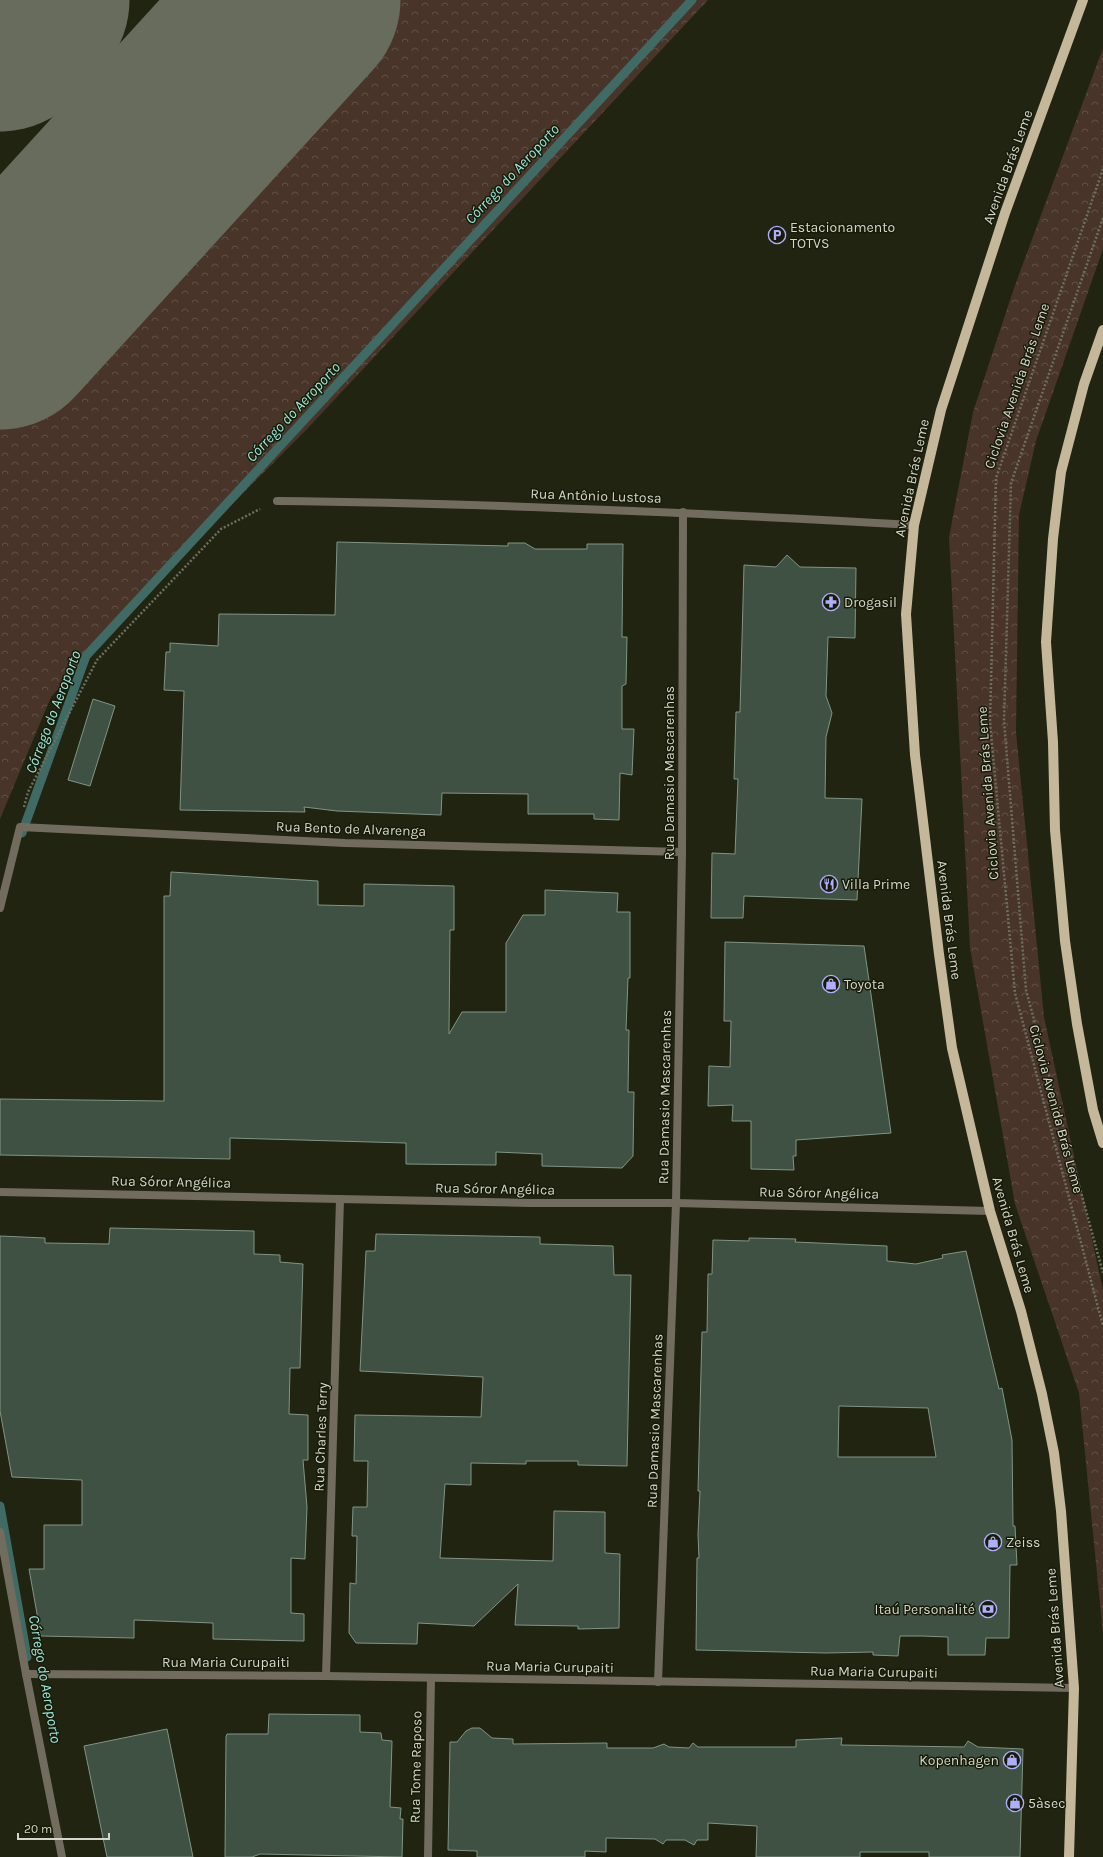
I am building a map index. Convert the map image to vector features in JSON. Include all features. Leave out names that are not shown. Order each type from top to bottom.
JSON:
[{"type":"main road","name":"Avenida Brás Leme","points":[[1069,1857],[1074,1688],[1062,1519],[1054,1454],[1042,1394],[1021,1311],[990,1211],[952,1048],[915,755],[906,614],[914,525],[941,410],[1005,213],[1083,0]]},
{"type":"main road","points":[[1103,330],[1084,384],[1061,472],[1052,539],[1046,642],[1053,742],[1055,830],[1065,941],[1077,1024],[1092,1103],[1103,1143]]},
{"type":"street","name":"Rua Antônio Lustosa","points":[[277,501],[395,502],[683,512],[914,525]]},
{"type":"street","name":"Rua Damasio Mascarenhas","points":[[658,1682],[676,1203],[682,852],[683,512]]},
{"type":"street","name":"Rua Bento de Alvarenga","points":[[20,827],[345,843],[682,852]]},
{"type":"street","points":[[0,908],[20,827]]},
{"type":"street","name":"Rua Sóror Angélica","points":[[0,1192],[530,1203],[676,1203],[990,1211]]},
{"type":"street","name":"Rua Charles Terry","points":[[326,1676],[340,1199]]},
{"type":"street","points":[[0,1532],[62,1857]]},
{"type":"street","name":"Rua Maria Curupaiti","points":[[26,1674],[326,1676],[1074,1688]]},
{"type":"street","name":"Rua Tome Raposo","points":[[428,1857],[431,1678]]},
{"type":"path","name":"Ciclovia Avenida Brás Leme","points":[[1103,169],[996,478],[990,722],[1015,993],[1103,1326]]},
{"type":"path","points":[[20,827],[28,792],[97,660],[221,529],[277,501]]},
{"type":"green space","points":[[0,0],[27,0],[0,29]]},
{"type":"green space","points":[[298,0],[708,0],[308,428],[163,574],[51,697],[0,819],[0,327]]},
{"type":"green space","points":[[1103,48],[1103,249],[1036,441],[1019,515],[1016,732],[1044,1017],[1103,1290],[1103,1634],[1079,1393],[1015,1204],[970,948],[949,537],[973,412],[1014,288]]},
{"type":"building","points":[[337,542],[508,546],[508,543],[525,543],[535,549],[587,549],[587,544],[623,544],[622,637],[627,637],[626,684],[622,686],[622,729],[634,729],[632,775],[620,773],[619,820],[594,819],[594,814],[528,814],[528,794],[442,793],[441,815],[337,811],[304,807],[305,812],[180,810],[184,691],[164,690],[166,652],[170,652],[170,643],[218,646],[219,614],[335,615]]},
{"type":"building","points":[[787,555],[800,567],[856,568],[855,638],[828,637],[826,696],[832,713],[826,737],[825,798],[862,799],[857,900],[744,896],[743,918],[711,918],[712,853],[735,854],[738,779],[734,779],[736,712],[740,712],[744,565],[776,567]]},
{"type":"building","points":[[93,699],[115,706],[90,786],[68,780]]},
{"type":"building","points":[[171,872],[318,881],[318,905],[364,906],[364,884],[454,886],[454,930],[450,930],[449,1034],[462,1012],[506,1012],[506,943],[523,915],[545,915],[545,890],[618,893],[617,912],[630,912],[630,978],[628,978],[626,1030],[629,1030],[628,1092],[634,1092],[633,1156],[622,1168],[542,1166],[542,1154],[496,1152],[496,1165],[406,1164],[406,1143],[230,1138],[230,1159],[0,1155],[0,1099],[164,1101],[164,896],[170,896]]},
{"type":"building","points":[[725,942],[864,946],[891,1133],[796,1140],[796,1156],[793,1156],[794,1170],[751,1169],[751,1121],[732,1121],[733,1105],[708,1106],[709,1066],[730,1067],[731,1021],[724,1021]]},
{"type":"building","points":[[110,1228],[254,1231],[254,1254],[280,1255],[280,1262],[303,1264],[300,1368],[290,1368],[289,1414],[308,1415],[308,1460],[303,1460],[307,1507],[305,1559],[291,1558],[291,1613],[304,1614],[304,1641],[213,1639],[213,1623],[134,1620],[134,1638],[41,1636],[29,1569],[44,1569],[44,1525],[82,1525],[82,1480],[12,1477],[0,1411],[0,1236],[45,1238],[45,1243],[109,1244]]},
{"type":"building","points":[[376,1234],[540,1237],[540,1244],[613,1246],[614,1275],[631,1275],[627,1466],[578,1465],[578,1461],[526,1461],[526,1464],[471,1463],[471,1485],[445,1484],[440,1558],[553,1561],[554,1511],[605,1512],[605,1553],[620,1554],[619,1628],[578,1629],[578,1626],[515,1625],[518,1584],[474,1626],[418,1623],[417,1644],[356,1643],[349,1633],[350,1583],[356,1584],[357,1536],[352,1536],[353,1507],[367,1507],[368,1461],[354,1461],[355,1415],[481,1417],[483,1377],[360,1371],[366,1251],[375,1251]]},
{"type":"building","points":[[749,1238],[796,1239],[795,1242],[887,1246],[887,1261],[916,1264],[943,1258],[942,1255],[966,1251],[999,1389],[1002,1388],[1012,1440],[1013,1526],[1015,1526],[1017,1565],[1010,1565],[1009,1638],[986,1638],[985,1655],[948,1655],[948,1637],[922,1636],[900,1636],[898,1656],[873,1655],[873,1652],[826,1653],[696,1650],[697,1558],[699,1558],[698,1534],[700,1491],[698,1491],[702,1332],[707,1332],[708,1274],[712,1274],[713,1240],[749,1241]],"holes":[[[839,1406],[928,1408],[936,1457],[838,1457]]]},
{"type":"building","points":[[269,1714],[360,1715],[360,1732],[381,1733],[382,1740],[392,1741],[390,1807],[401,1808],[400,1819],[403,1819],[402,1857],[260,1854],[252,1857],[225,1857],[226,1737],[227,1734],[268,1734]]},
{"type":"building","points":[[472,1728],[480,1728],[492,1738],[513,1739],[513,1744],[607,1743],[607,1748],[653,1748],[664,1744],[669,1747],[689,1748],[693,1743],[698,1747],[796,1747],[796,1740],[842,1738],[841,1745],[964,1747],[968,1741],[978,1747],[1023,1749],[1020,1857],[929,1857],[929,1852],[860,1852],[860,1857],[756,1857],[757,1826],[708,1823],[708,1840],[697,1840],[694,1845],[685,1840],[666,1840],[663,1844],[655,1839],[606,1838],[606,1852],[585,1851],[585,1857],[477,1857],[477,1851],[448,1850],[450,1742],[457,1742],[466,1731]]},
{"type":"building","points":[[167,1729],[193,1857],[107,1857],[84,1746]]},
{"type":"waterway","name":"Córrego do Aeroporto","points":[[22,833],[86,656],[692,0]]},
{"type":"waterway","name":"Córrego do Aeroporto","points":[[0,1506],[27,1657]]},
{"type":"runway","points":[[0,29],[27,0]]},
{"type":"runway","points":[[0,327],[298,0]]},
{"type":"place","name":"Estacionamento TOTVS","points":[[777,235]]},
{"type":"place","name":"Drogasil","points":[[831,602]]},
{"type":"place","name":"Villa Prime","points":[[829,884]]},
{"type":"place","name":"Toyota","points":[[831,984]]},
{"type":"place","name":"Zeiss","points":[[993,1542]]},
{"type":"place","name":"Itaú Personalité","points":[[988,1609]]},
{"type":"place","name":"Kopenhagen","points":[[1012,1760]]},
{"type":"place","name":"5àsec","points":[[1015,1803]]}]
